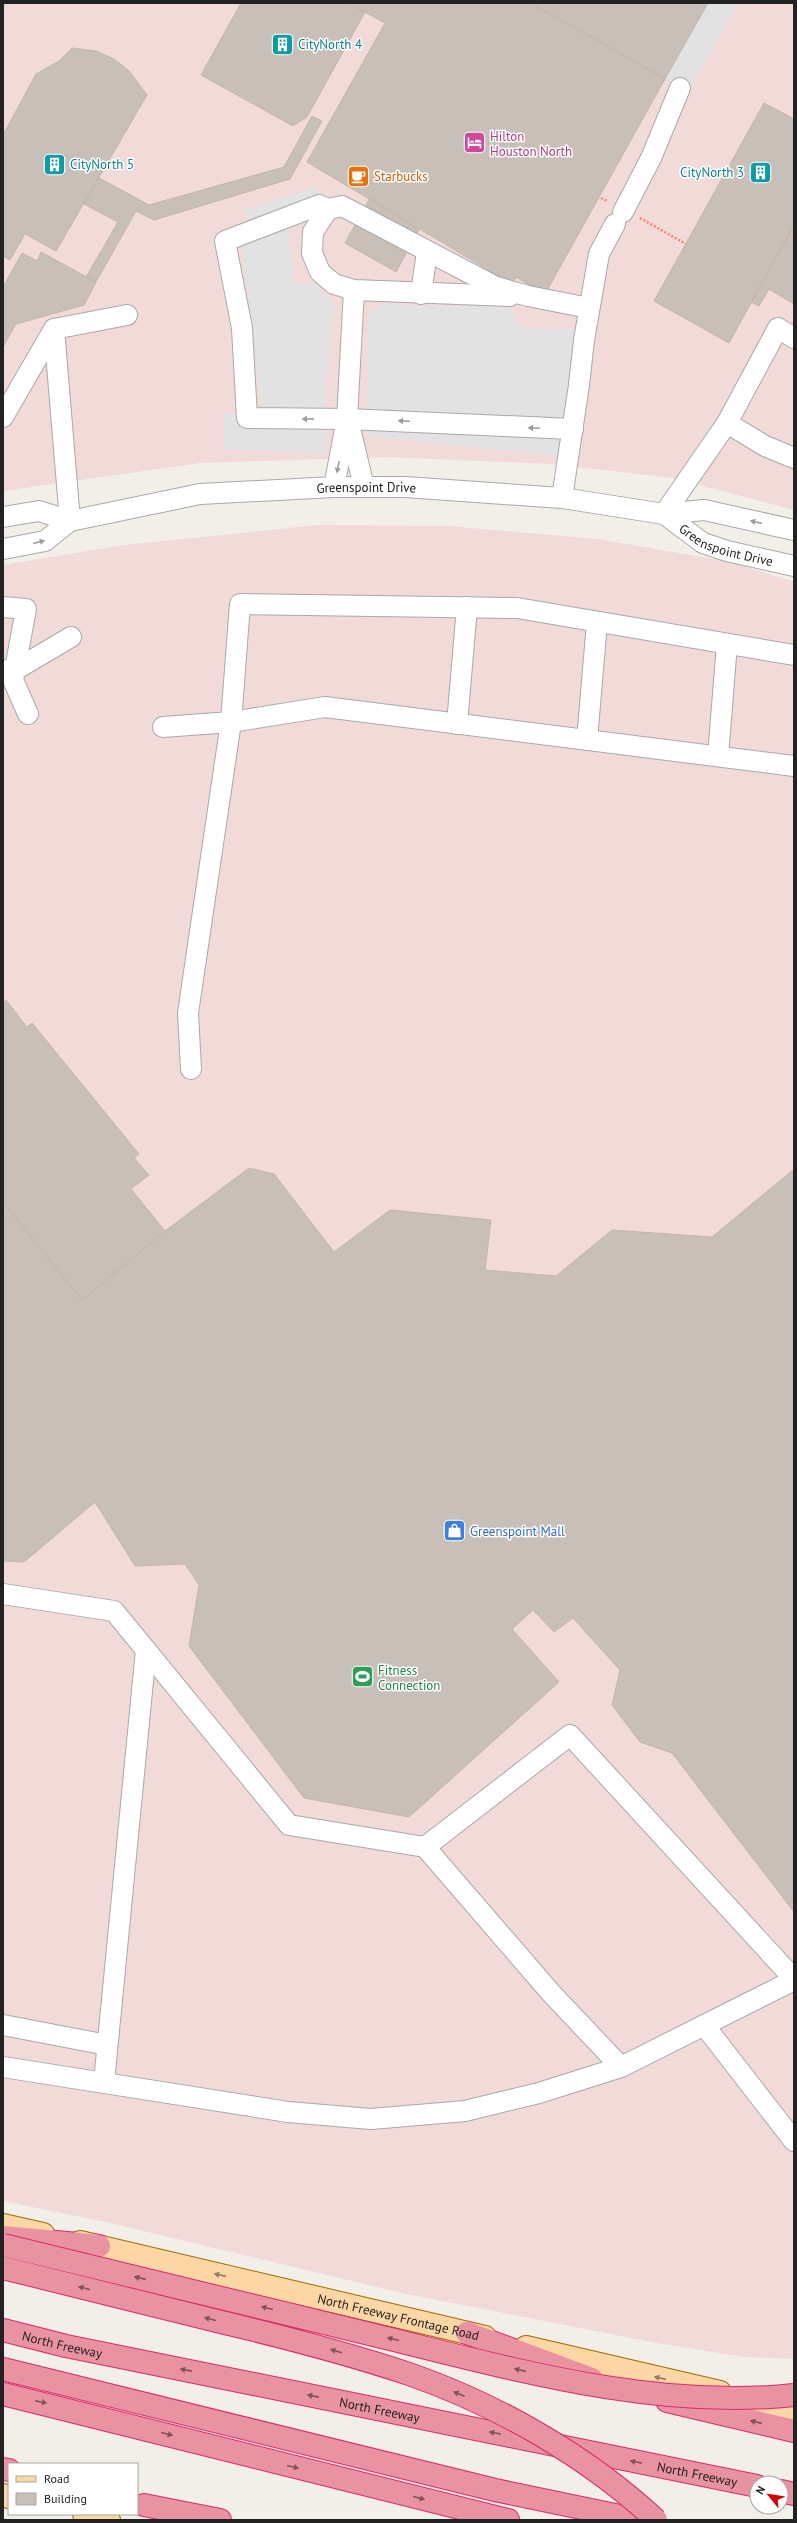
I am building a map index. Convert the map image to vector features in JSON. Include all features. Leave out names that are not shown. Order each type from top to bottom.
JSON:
[{"type":"highway","points":[[3,2237],[99,2246]]},
{"type":"highway","points":[[3,2245],[484,2361],[599,2386],[677,2396],[724,2399],[794,2395]]},
{"type":"highway","points":[[3,2268],[300,2342],[424,2380],[485,2406],[560,2448],[613,2485],[656,2520]]},
{"type":"highway","name":"North Freeway","points":[[3,2330],[74,2348],[749,2484]]},
{"type":"highway","points":[[467,2333],[633,2394],[794,2431]]},
{"type":"highway","points":[[3,2369],[495,2490],[639,2520]]},
{"type":"highway","points":[[3,2394],[508,2520]]},
{"type":"highway","points":[[140,2504],[197,2520]]},
{"type":"highway","points":[[140,2504],[220,2520]]},
{"type":"main road","name":"North Freeway Frontage Road","points":[[3,2225],[99,2246],[794,2409]]},
{"type":"main road","points":[[88,2515],[109,2520]]},
{"type":"street","points":[[562,498],[589,308],[600,254],[651,158],[680,88]]},
{"type":"street","points":[[573,429],[348,418],[247,418],[242,328],[225,240],[318,205],[328,209],[342,206],[496,287],[528,296],[589,308]]},
{"type":"street","points":[[328,209],[313,232],[312,253],[320,272],[334,284],[354,290],[421,294],[528,296]]},
{"type":"street","points":[[421,294],[427,252]]},
{"type":"street","points":[[334,487],[348,418],[354,290]]},
{"type":"street","points":[[3,417],[54,329],[128,315]]},
{"type":"street","points":[[664,514],[727,423],[778,328],[794,338]]},
{"type":"street","points":[[54,329],[70,521]]},
{"type":"street","points":[[348,418],[364,488]]},
{"type":"street","points":[[727,423],[765,446],[794,458]]},
{"type":"street","name":"Greenspoint Drive","points":[[3,549],[45,541],[70,521],[200,494],[334,487],[405,487],[562,498],[664,514],[704,510],[794,530]]},
{"type":"street","name":"Greenspoint Drive","points":[[3,517],[39,511],[70,521]]},
{"type":"street","name":"Greenspoint Drive","points":[[664,514],[703,543],[727,551],[794,566]]},
{"type":"street","points":[[190,1069],[188,1013],[231,722],[240,604],[517,608],[794,656]]},
{"type":"street","points":[[3,607],[26,609],[9,670],[28,714]]},
{"type":"street","points":[[457,724],[467,607]]},
{"type":"street","points":[[587,740],[597,622]]},
{"type":"street","points":[[9,670],[71,637]]},
{"type":"street","points":[[718,756],[727,644]]},
{"type":"street","points":[[163,728],[231,722],[325,707],[794,766]]},
{"type":"street","points":[[3,1594],[114,1611],[289,1825],[425,1847],[551,1993],[620,2067]]},
{"type":"street","points":[[104,2082],[146,1650]]},
{"type":"street","points":[[3,2067],[288,2112],[371,2119],[466,2111],[553,2089],[620,2067],[794,1980],[570,1734],[425,1847]]},
{"type":"street","points":[[3,2025],[108,2045]]},
{"type":"street","points":[[704,2025],[794,2140]]},
{"type":"path","points":[[600,198],[621,215],[686,244]]},
{"type":"shaded area","points":[[3,3],[794,3],[794,510],[673,478],[550,464],[387,457],[200,463],[3,491]]},
{"type":"shaded area","points":[[708,3],[739,3],[688,92],[665,79]]},
{"type":"shaded area","points":[[315,187],[319,205],[286,218],[294,284],[315,283],[334,304],[325,393],[327,454],[223,449],[224,412],[263,419],[241,235],[256,229],[242,211]]},
{"type":"shaded area","points":[[380,304],[509,307],[521,327],[575,330],[558,456],[367,436],[368,316]]},
{"type":"shaded area","points":[[318,525],[448,526],[598,539],[731,562],[794,582],[794,2359],[744,2357],[657,2343],[406,2294],[110,2223],[3,2201],[3,565],[124,545]]},
{"type":"building","name":"CityNorth 4","points":[[241,3],[348,3],[365,12],[307,117],[293,126],[201,75]]},
{"type":"building","name":"Hilton Houston North","points":[[348,3],[531,3],[665,79],[545,294],[516,277],[512,284],[307,162],[385,23]]},
{"type":"building","points":[[531,3],[708,3],[665,79]]},
{"type":"building","name":"CityNorth 5","points":[[72,48],[96,51],[114,59],[129,71],[147,95],[56,251],[25,234],[10,260],[3,256],[3,135],[36,74],[59,61]]},
{"type":"building","name":"CityNorth 3","points":[[764,103],[794,119],[794,225],[729,343],[654,301]]},
{"type":"building","points":[[312,116],[322,121],[290,179],[154,220],[136,211],[96,282],[86,277],[118,222],[84,204],[99,178],[149,205],[284,167]]},
{"type":"building","points":[[370,198],[419,230],[396,272],[345,243]]},
{"type":"building","points":[[794,225],[794,304],[769,289],[759,306],[751,302]]},
{"type":"building","points":[[41,252],[96,282],[84,305],[16,324],[3,347],[3,287],[22,253],[37,261]]},
{"type":"building","points":[[6,1000],[27,1027],[32,1023],[139,1154],[134,1158],[149,1175],[131,1189],[165,1231],[82,1300],[3,1202],[3,1003]]},
{"type":"building","name":"Greenspoint Mall","points":[[249,1168],[274,1174],[334,1252],[390,1210],[491,1220],[485,1270],[556,1276],[612,1230],[712,1237],[794,1169],[794,1912],[672,1753],[640,1742],[612,1705],[620,1670],[573,1618],[554,1632],[533,1610],[512,1629],[559,1682],[409,1817],[304,1798],[189,1646],[199,1585],[185,1564],[135,1566],[95,1502],[24,1562],[3,1561],[3,1202],[82,1300],[165,1231]]},
{"type":"place","name":"CityNorth 4","points":[[283,44]]},
{"type":"place","name":"Hilton Houston North","points":[[474,143]]},
{"type":"place","name":"CityNorth 5","points":[[55,164]]},
{"type":"place","name":"CityNorth 3","points":[[760,172]]},
{"type":"place","name":"Starbucks","points":[[358,176]]},
{"type":"place","name":"Greenspoint Mall","points":[[454,1531]]},
{"type":"place","name":"Fitness Connection","points":[[362,1677]]}]
